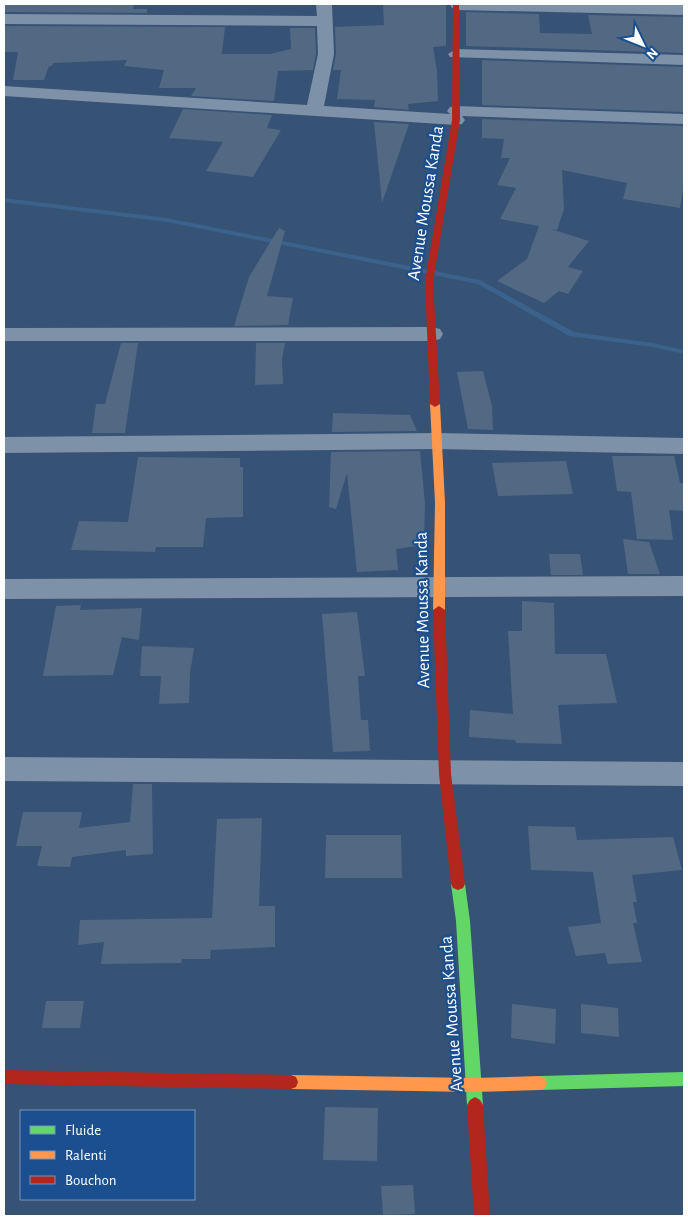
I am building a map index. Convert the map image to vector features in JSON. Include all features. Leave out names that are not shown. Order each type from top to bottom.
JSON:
[{"type":"street","points":[[315,110],[326,54],[324,4]]},
{"type":"street","points":[[457,5],[684,10]]},
{"type":"street","name":"Avenue Moussa Kanda","points":[[457,5],[456,115],[429,282],[440,502],[438,586],[444,774],[463,921],[482,1216]]},
{"type":"street","points":[[4,19],[324,21]]},
{"type":"street","points":[[456,54],[684,60]]},
{"type":"street","points":[[4,91],[315,110],[456,115],[684,119]]},
{"type":"street","points":[[4,335],[432,334]]},
{"type":"street","points":[[4,445],[437,441],[684,446]]},
{"type":"street","points":[[4,589],[684,586]]},
{"type":"street","points":[[4,769],[444,774],[684,774]]},
{"type":"street","points":[[4,1077],[474,1085],[684,1079]]},
{"type":"building","points":[[4,4],[134,4],[133,9],[147,9],[147,13],[4,12]]},
{"type":"building","points":[[383,4],[446,4],[446,46],[433,47],[437,71],[438,101],[408,104],[409,110],[374,107],[375,100],[337,99],[341,70],[333,70],[336,54],[335,27],[384,25]]},
{"type":"building","points":[[466,12],[539,14],[540,33],[592,34],[588,15],[684,17],[684,53],[466,46]]},
{"type":"building","points":[[4,26],[225,27],[222,54],[270,54],[291,49],[290,28],[315,28],[316,54],[313,70],[278,71],[274,101],[191,96],[196,88],[159,88],[164,70],[124,66],[127,60],[53,63],[52,66],[49,66],[44,80],[13,80],[18,52],[4,52]]},
{"type":"building","points":[[482,60],[684,67],[684,112],[482,105]]},
{"type":"building","points":[[183,109],[272,115],[267,128],[281,130],[253,177],[206,171],[223,142],[169,138]]},
{"type":"building","points":[[482,119],[684,126],[684,184],[680,208],[623,199],[627,183],[562,170],[564,209],[557,230],[551,229],[589,241],[568,267],[583,271],[568,294],[559,291],[544,303],[497,281],[527,259],[539,226],[500,219],[516,188],[497,185],[510,158],[501,158],[504,139],[482,138]]},
{"type":"building","points":[[374,122],[409,124],[382,203]]},
{"type":"building","points":[[279,228],[285,231],[267,296],[293,298],[288,325],[234,326],[249,277]]},
{"type":"building","points":[[121,343],[138,343],[125,433],[92,433],[96,404],[105,404]]},
{"type":"building","points":[[256,343],[285,343],[282,359],[283,384],[255,385]]},
{"type":"building","points":[[483,371],[492,406],[493,430],[468,429],[457,372]]},
{"type":"building","points":[[333,413],[410,415],[417,431],[332,432]]},
{"type":"building","points":[[420,451],[425,503],[424,545],[396,549],[398,570],[357,572],[347,473],[336,509],[329,507],[331,452]]},
{"type":"building","points":[[612,456],[674,456],[680,483],[684,483],[684,511],[669,510],[673,540],[637,539],[631,492],[617,491]]},
{"type":"building","points":[[138,457],[240,458],[240,467],[243,467],[243,517],[206,518],[203,547],[156,547],[155,552],[71,550],[79,521],[128,522]]},
{"type":"building","points":[[566,461],[573,494],[498,496],[492,463]]},
{"type":"building","points":[[623,539],[649,542],[660,574],[628,574]]},
{"type":"building","points":[[549,554],[580,554],[583,575],[551,575]]},
{"type":"building","points":[[522,601],[554,603],[555,654],[606,654],[617,703],[558,705],[562,744],[516,743],[515,740],[469,737],[470,710],[513,714],[508,631],[522,631]]},
{"type":"building","points":[[81,605],[80,610],[142,608],[139,640],[122,637],[113,675],[43,676],[56,606]]},
{"type":"building","points":[[357,612],[365,676],[358,676],[361,720],[368,720],[370,751],[333,752],[322,614]]},
{"type":"building","points":[[142,646],[194,648],[190,673],[189,703],[159,704],[161,676],[140,676]]},
{"type":"building","points":[[133,784],[152,784],[153,854],[126,856],[126,850],[72,857],[70,867],[37,866],[42,846],[16,846],[23,812],[82,812],[79,828],[130,822]]},
{"type":"building","points":[[262,818],[259,906],[275,906],[275,947],[211,950],[210,959],[182,959],[181,963],[101,964],[104,942],[78,945],[80,920],[212,918],[217,819]]},
{"type":"building","points":[[528,826],[575,827],[577,840],[673,837],[682,870],[632,875],[637,902],[633,902],[637,923],[633,923],[642,962],[608,964],[605,953],[576,956],[568,927],[601,923],[593,872],[531,870]]},
{"type":"building","points":[[326,835],[401,835],[402,878],[325,878]]},
{"type":"building","points":[[46,1001],[84,1001],[80,1028],[42,1028]]},
{"type":"building","points":[[512,1004],[556,1009],[555,1044],[511,1038]]},
{"type":"building","points":[[581,1004],[618,1008],[619,1037],[581,1033]]},
{"type":"building","points":[[325,1107],[378,1108],[377,1161],[323,1160]]},
{"type":"building","points":[[413,1185],[415,1214],[383,1215],[381,1186]]},
{"type":"waterway","points":[[4,200],[167,220],[480,282],[572,334],[653,345],[684,352]]},
{"type":"traffic: fast","points":[[458,884],[463,921],[475,1105]]},
{"type":"traffic: fast","points":[[540,1083],[684,1079]]},
{"type":"traffic: slow","points":[[435,404],[440,503],[439,610]]},
{"type":"traffic: slow","points":[[291,1082],[474,1085],[540,1083]]},
{"type":"traffic: jam","points":[[435,404],[429,282],[456,120],[456,4]]},
{"type":"traffic: jam","points":[[439,610],[445,774],[458,884]]},
{"type":"traffic: jam","points":[[4,1077],[291,1082]]},
{"type":"traffic: jam","points":[[475,1105],[482,1216]]}]
